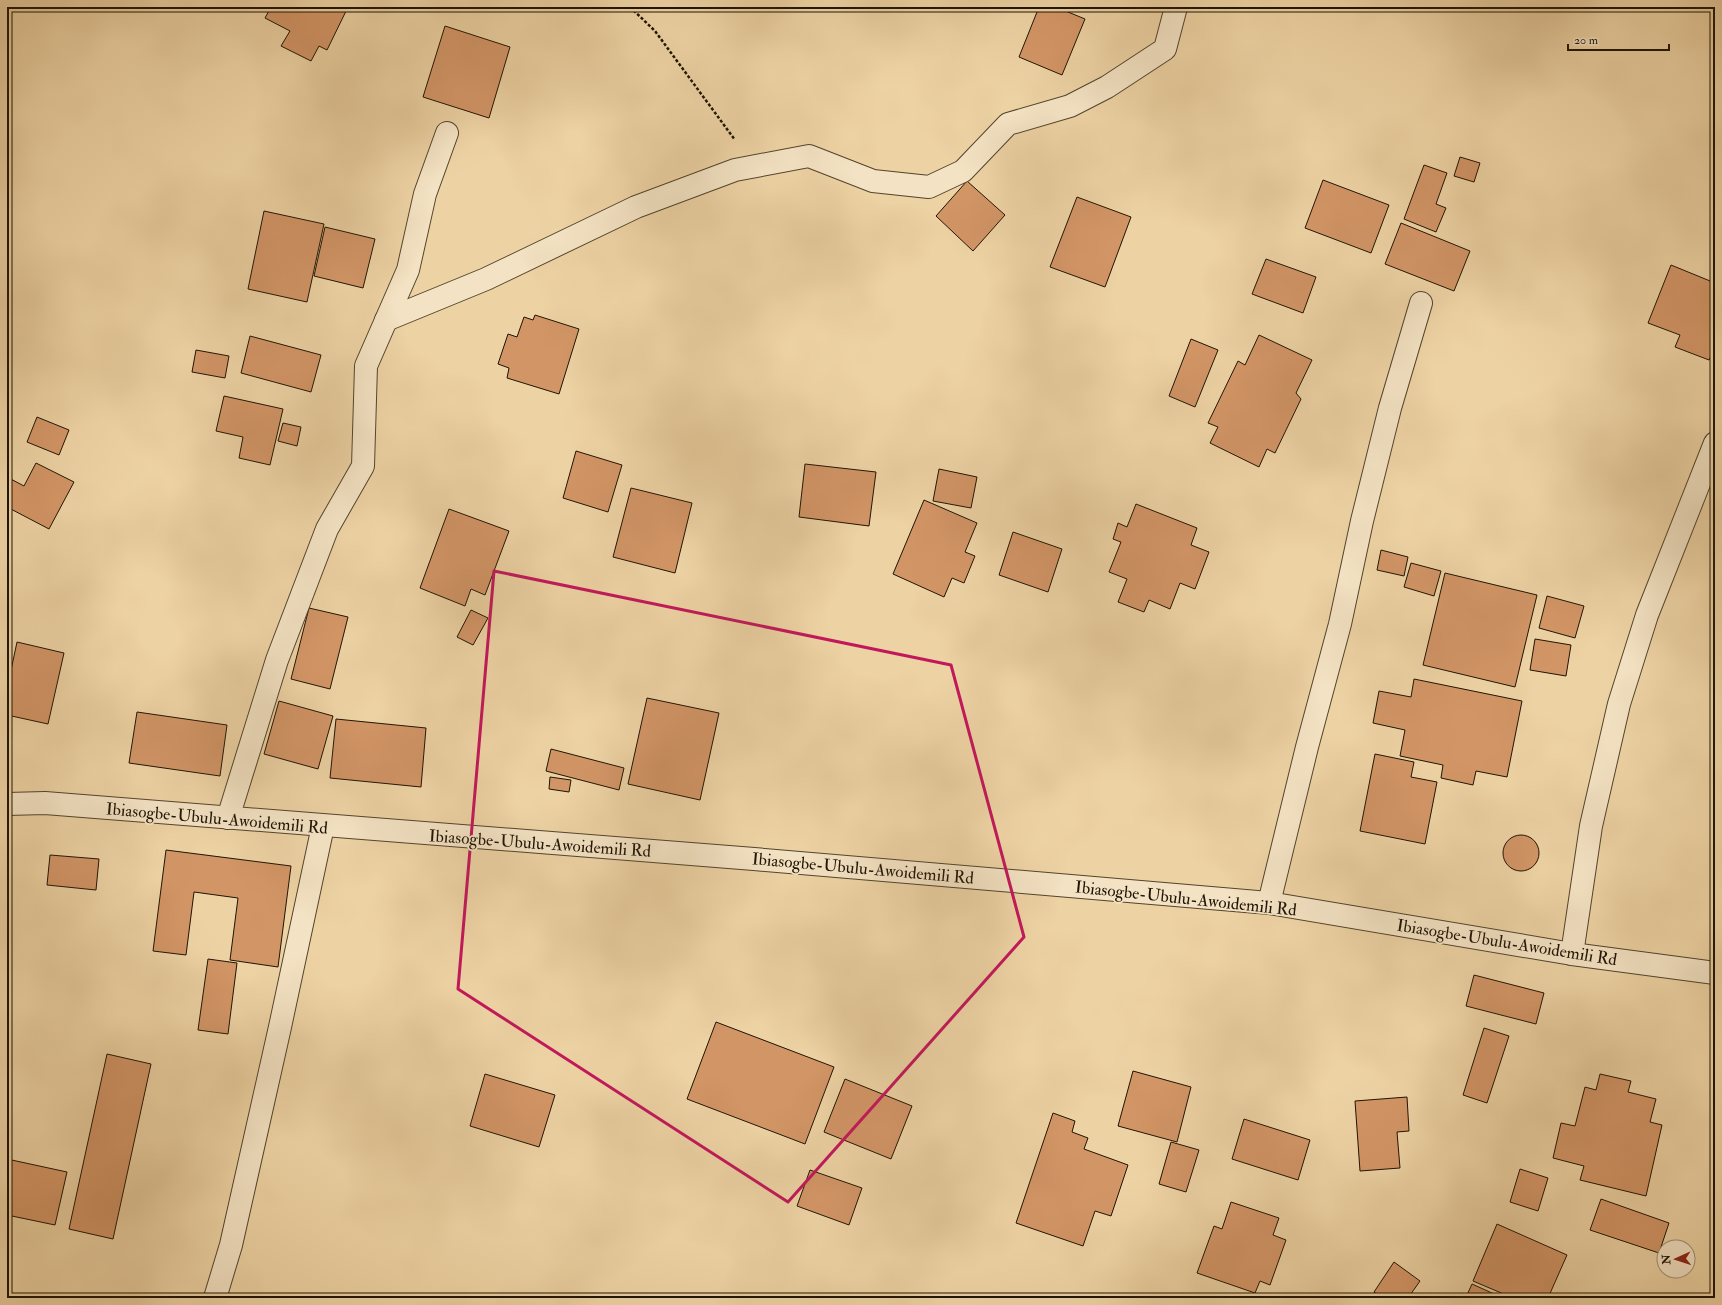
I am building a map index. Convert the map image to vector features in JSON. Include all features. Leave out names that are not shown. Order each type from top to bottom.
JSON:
[{"type":"street","points":[[386,320],[486,278],[636,207],[735,170],[809,156],[873,181],[929,187],[963,172],[1008,124],[1070,106],[1107,88],[1165,49],[1176,7]]},
{"type":"street","points":[[228,818],[280,652],[327,529],[362,466],[366,366],[408,270],[425,194],[447,133]]},
{"type":"street","points":[[1269,903],[1307,747],[1340,624],[1362,521],[1390,408],[1421,303]]},
{"type":"street","points":[[1572,954],[1591,826],[1619,704],[1647,615],[1715,443]]},
{"type":"street","name":"Ibiasogbe-Ubulu-Awoidemili Rd","points":[[7,804],[45,804],[754,859],[1269,903],[1572,954],[1715,973]]},
{"type":"street","points":[[215,1298],[231,1245],[323,826]]},
{"type":"path","points":[[630,7],[655,31],[754,167]]},
{"type":"highlighted area","points":[[494,571],[951,665],[1024,937],[788,1202],[458,989]]},
{"type":"building","points":[[271,7],[348,7],[327,50],[319,46],[311,61],[281,46],[290,31],[265,18]]},
{"type":"building","points":[[1039,7],[1056,7],[1085,19],[1062,75],[1019,57]]},
{"type":"building","points":[[445,26],[510,47],[489,118],[423,97]]},
{"type":"building","points":[[1460,157],[1480,163],[1474,182],[1454,176]]},
{"type":"building","points":[[1424,165],[1447,173],[1436,204],[1446,208],[1436,232],[1404,219]]},
{"type":"building","points":[[1323,180],[1389,205],[1371,253],[1305,228]]},
{"type":"building","points":[[967,181],[1005,215],[973,251],[936,216]]},
{"type":"building","points":[[1077,197],[1131,217],[1105,287],[1050,267]]},
{"type":"building","points":[[264,211],[324,224],[307,302],[248,289]]},
{"type":"building","points":[[1401,223],[1470,251],[1454,291],[1385,264]]},
{"type":"building","points":[[325,227],[375,239],[363,288],[314,276]]},
{"type":"building","points":[[1266,259],[1316,277],[1303,313],[1252,294]]},
{"type":"building","points":[[1671,265],[1715,283],[1715,352],[1713,351],[1709,360],[1675,347],[1680,335],[1648,323]]},
{"type":"building","points":[[535,315],[579,329],[559,394],[507,378],[509,368],[498,364],[508,334],[517,337],[524,317],[533,320]]},
{"type":"building","points":[[1259,335],[1312,360],[1296,393],[1301,399],[1275,453],[1267,449],[1259,467],[1210,443],[1218,427],[1208,423],[1238,361],[1245,365]]},
{"type":"building","points":[[250,336],[321,355],[311,392],[241,373]]},
{"type":"building","points":[[1191,339],[1218,350],[1195,407],[1169,396]]},
{"type":"building","points":[[196,350],[229,356],[225,378],[192,372]]},
{"type":"building","points":[[224,396],[283,409],[270,465],[239,458],[243,437],[216,431]]},
{"type":"building","points":[[37,417],[69,430],[59,455],[27,442]]},
{"type":"building","points":[[283,423],[301,427],[297,446],[278,441]]},
{"type":"building","points":[[576,451],[622,465],[608,512],[563,498]]},
{"type":"building","points":[[36,463],[74,482],[49,529],[7,507],[7,477],[24,486]]},
{"type":"building","points":[[805,464],[876,472],[869,526],[799,517]]},
{"type":"building","points":[[939,469],[977,477],[971,508],[933,501]]},
{"type":"building","points":[[631,488],[692,503],[675,573],[613,557]]},
{"type":"building","points":[[924,500],[977,523],[965,552],[975,556],[964,583],[952,578],[944,597],[893,574]]},
{"type":"building","points":[[1136,504],[1197,528],[1191,545],[1209,552],[1195,589],[1180,583],[1170,609],[1149,600],[1144,612],[1118,602],[1127,579],[1109,572],[1121,542],[1113,539],[1118,523],[1127,527]]},
{"type":"building","points":[[449,509],[509,531],[485,595],[471,589],[465,606],[420,588]]},
{"type":"building","points":[[1013,532],[1062,549],[1048,592],[999,575]]},
{"type":"building","points":[[1381,550],[1408,557],[1404,576],[1377,570]]},
{"type":"building","points":[[1411,563],[1441,571],[1434,596],[1404,587]]},
{"type":"building","points":[[1445,573],[1537,595],[1515,687],[1423,665]]},
{"type":"building","points":[[1547,596],[1584,606],[1575,638],[1539,628]]},
{"type":"building","points":[[309,608],[348,617],[330,689],[291,679]]},
{"type":"building","points":[[471,610],[488,618],[473,645],[457,637]]},
{"type":"building","points":[[1535,639],[1571,645],[1566,676],[1530,670]]},
{"type":"building","points":[[17,642],[64,653],[48,724],[7,715],[7,689]]},
{"type":"building","points":[[1414,679],[1522,701],[1507,777],[1476,771],[1473,785],[1441,778],[1443,765],[1400,756],[1405,730],[1373,723],[1379,691],[1411,697]]},
{"type":"building","points":[[647,698],[719,713],[700,800],[628,784]]},
{"type":"building","points":[[279,701],[333,716],[318,769],[264,754]]},
{"type":"building","points":[[137,712],[227,725],[220,776],[129,763]]},
{"type":"building","points":[[336,719],[426,728],[421,787],[330,778]]},
{"type":"building","points":[[551,749],[624,768],[619,790],[546,771]]},
{"type":"building","points":[[1375,754],[1414,762],[1411,777],[1437,782],[1425,844],[1360,831]]},
{"type":"building","points":[[550,777],[571,780],[569,792],[549,789]]},
{"type":"building","points":[[1521,835],[1531,838],[1536,843],[1539,853],[1536,863],[1531,868],[1521,871],[1511,868],[1506,863],[1503,853],[1506,843],[1511,838]]},
{"type":"building","points":[[166,850],[291,866],[278,967],[230,960],[238,898],[194,892],[186,955],[153,951]]},
{"type":"building","points":[[50,855],[99,859],[96,890],[47,885]]},
{"type":"building","points":[[208,959],[237,963],[228,1034],[198,1030]]},
{"type":"building","points":[[1474,975],[1544,993],[1536,1024],[1466,1006]]},
{"type":"building","points":[[716,1022],[834,1067],[805,1144],[687,1099]]},
{"type":"building","points":[[1484,1028],[1509,1036],[1487,1103],[1463,1095]]},
{"type":"building","points":[[107,1054],[151,1064],[113,1239],[69,1229]]},
{"type":"building","points":[[1133,1071],[1191,1087],[1177,1142],[1118,1126]]},
{"type":"building","points":[[485,1074],[555,1095],[539,1147],[470,1126]]},
{"type":"building","points":[[1600,1074],[1631,1081],[1628,1092],[1656,1099],[1650,1122],[1662,1125],[1646,1196],[1580,1180],[1584,1166],[1553,1158],[1561,1123],[1575,1126],[1585,1087],[1596,1090]]},
{"type":"building","points":[[845,1079],[912,1106],[891,1159],[824,1132]]},
{"type":"building","points":[[1407,1097],[1409,1131],[1397,1132],[1400,1168],[1360,1171],[1355,1101]]},
{"type":"building","points":[[1053,1113],[1075,1121],[1072,1132],[1088,1138],[1084,1149],[1128,1165],[1111,1216],[1095,1211],[1083,1246],[1016,1223]]},
{"type":"building","points":[[1244,1119],[1310,1140],[1298,1180],[1232,1159]]},
{"type":"building","points":[[1171,1142],[1199,1150],[1186,1192],[1159,1184]]},
{"type":"building","points":[[7,1159],[67,1172],[55,1225],[7,1215]]},
{"type":"building","points":[[1520,1169],[1548,1178],[1538,1211],[1510,1202]]},
{"type":"building","points":[[810,1170],[862,1188],[849,1225],[797,1206]]},
{"type":"building","points":[[1601,1199],[1669,1223],[1664,1239],[1656,1239],[1656,1252],[1590,1230]]},
{"type":"building","points":[[1231,1202],[1279,1218],[1273,1235],[1286,1240],[1270,1285],[1260,1281],[1255,1293],[1197,1273],[1214,1226],[1222,1229]]},
{"type":"building","points":[[1497,1224],[1567,1255],[1548,1298],[1513,1298],[1473,1281]]},
{"type":"building","points":[[1394,1262],[1420,1281],[1408,1298],[1382,1298],[1374,1292]]},
{"type":"building","points":[[1472,1284],[1503,1298],[1466,1297]]}]
